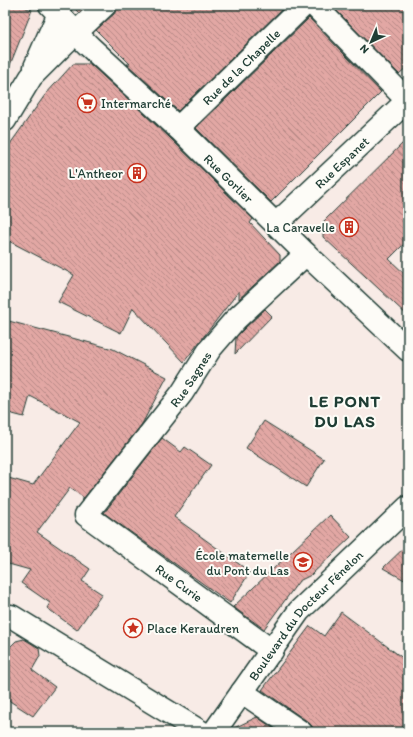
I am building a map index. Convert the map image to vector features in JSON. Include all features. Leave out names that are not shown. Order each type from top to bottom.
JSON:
[{"type":"street","points":[[31,77],[105,5]]},
{"type":"street","name":"Rue de la Chapelle","points":[[178,128],[304,5]]},
{"type":"street","points":[[314,5],[408,100]]},
{"type":"street","points":[[5,120],[31,77],[50,33],[55,10]]},
{"type":"street","name":"Rue Gorlier","points":[[55,10],[76,34],[178,128],[306,254],[408,350]]},
{"type":"street","name":"Rue Espanet","points":[[276,224],[408,100]]},
{"type":"street","name":"Rue Sagnes","points":[[86,515],[182,393],[210,349],[235,320],[306,254]]},
{"type":"street","name":"Boulevard du Docteur Fénelon","points":[[214,732],[299,611],[408,507]]},
{"type":"street","name":"Rue Curie","points":[[86,515],[272,651]]},
{"type":"street","points":[[11,616],[201,732]]},
{"type":"street","points":[[242,692],[301,732]]},
{"type":"building","points":[[5,5],[19,5],[32,10],[6,75],[5,74]]},
{"type":"building","points":[[71,5],[87,5],[79,13]]},
{"type":"building","points":[[117,5],[286,5],[178,111],[127,64],[130,64],[96,30],[114,14],[117,9]]},
{"type":"building","points":[[331,5],[408,5],[408,66],[399,74]]},
{"type":"building","points":[[309,18],[381,92],[271,202],[196,128]]},
{"type":"building","points":[[73,64],[90,64],[169,137],[253,219],[250,223],[280,255],[280,261],[239,299],[239,291],[184,362],[133,308],[121,333],[58,302],[74,275],[5,239],[5,151],[45,95]]},
{"type":"building","points":[[408,138],[408,240],[389,259],[408,277],[408,316],[323,237],[323,222]]},
{"type":"building","points":[[265,309],[272,316],[235,354],[236,337]]},
{"type":"building","points":[[5,320],[113,349],[167,377],[142,424],[84,498],[70,488],[37,532],[90,569],[82,581],[102,594],[77,630],[47,608],[50,603],[21,583],[30,570],[5,563],[5,477],[33,485],[80,422],[30,396],[24,417],[5,412]]},
{"type":"building","points":[[264,421],[324,459],[306,487],[246,448]]},
{"type":"building","points":[[162,438],[181,452],[185,447],[211,465],[174,517],[250,572],[230,603],[104,513]]},
{"type":"building","points":[[330,515],[351,537],[311,575],[299,581],[264,629],[233,607]]},
{"type":"building","points":[[408,544],[408,582],[383,568]]},
{"type":"building","points":[[341,612],[408,662],[408,732],[313,732],[312,726],[308,722],[262,690],[310,626],[324,636]]},
{"type":"building","points":[[24,639],[39,648],[40,656],[32,670],[55,687],[33,716],[5,698],[5,652],[16,641]]},
{"type":"building","points":[[257,717],[279,732],[229,732],[232,729]]},
{"type":"place","name":"Intermarché","points":[[87,103]]},
{"type":"place","name":"L'Antheor","points":[[137,173]]},
{"type":"place","name":"La Caravelle","points":[[349,227]]},
{"type":"place","name":"École maternelle du Pont du Las","points":[[303,562]]},
{"type":"place","name":"Place Keraudren","points":[[133,628]]},
{"type":"district","name":"LE PONT DU LAS","points":[[345,411]]}]
